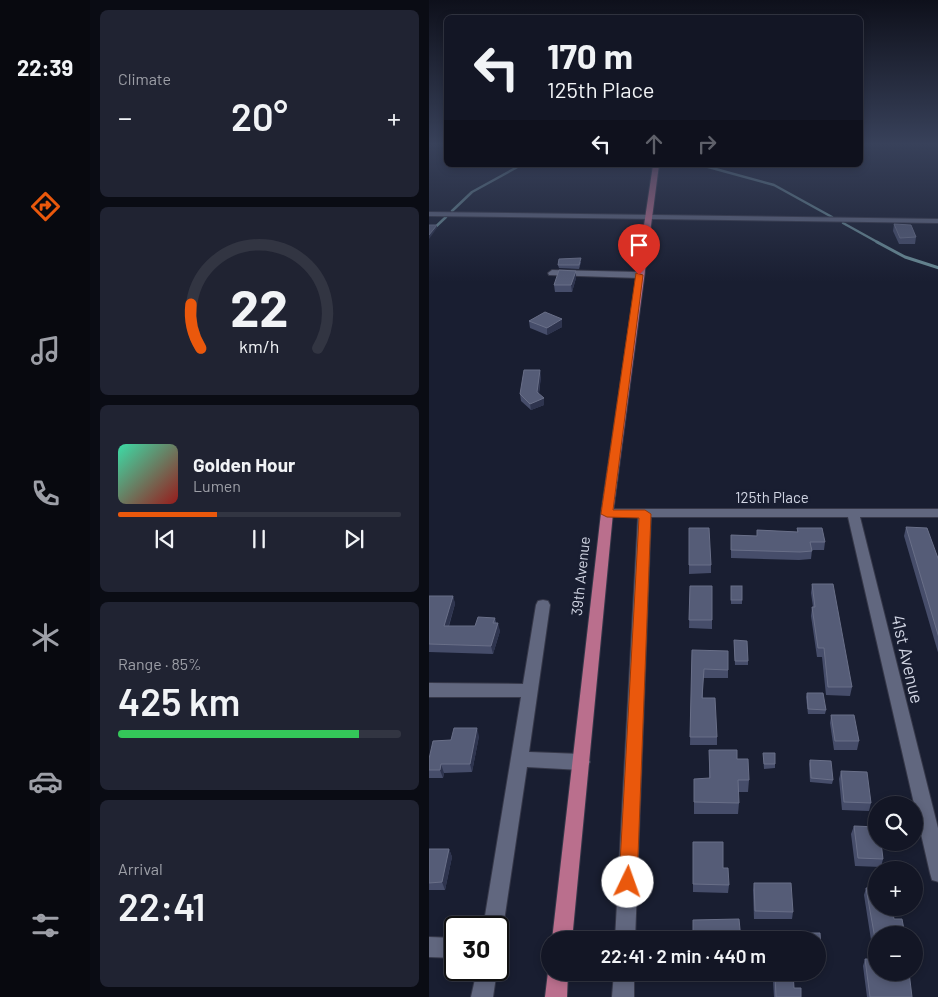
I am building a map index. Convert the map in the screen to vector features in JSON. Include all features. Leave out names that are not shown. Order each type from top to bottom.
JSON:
[{"type":"main road","name":"39th Avenue","points":[[563,931],[607,514],[652,190]]},
{"type":"main road","points":[[556,997],[557,981]]},
{"type":"street","points":[[429,214],[938,221]]},
{"type":"street","points":[[552,273],[639,275]]},
{"type":"street","name":"41st Avenue","points":[[853,513],[938,874]]},
{"type":"street","name":"125th Place","points":[[607,514],[938,514]]},
{"type":"street","points":[[625,931],[645,514]]},
{"type":"street","points":[[495,916],[543,605]]},
{"type":"street","points":[[429,690],[529,691]]},
{"type":"street","points":[[519,759],[581,762]]},
{"type":"street","points":[[429,947],[444,948]]},
{"type":"street","points":[[483,997],[485,981]]},
{"type":"street","points":[[623,997],[624,981]]},
{"type":"building","points":[[894,224],[911,225],[916,237],[900,238]]},
{"type":"building","points":[[429,225],[437,225],[429,235]]},
{"type":"building","points":[[581,258],[579,265],[558,265],[559,259]]},
{"type":"building","points":[[559,270],[576,271],[571,285],[554,285]]},
{"type":"building","points":[[545,312],[562,319],[547,328],[529,321]]},
{"type":"building","points":[[524,370],[540,370],[537,392],[544,398],[530,404],[520,394]]},
{"type":"building","points":[[906,527],[927,528],[939,561],[939,638]]},
{"type":"building","points":[[689,528],[709,528],[711,565],[689,565]]},
{"type":"building","points":[[797,528],[822,528],[825,542],[810,542],[812,551],[731,550],[731,535],[757,536],[757,530],[798,532]]},
{"type":"building","points":[[812,584],[833,584],[852,687],[828,687],[824,648],[818,648],[812,607],[815,607]]},
{"type":"building","points":[[690,586],[712,586],[712,620],[689,620]]},
{"type":"building","points":[[731,586],[742,586],[742,600],[731,600]]},
{"type":"building","points":[[429,596],[453,596],[444,626],[475,626],[478,617],[495,618],[493,623],[498,623],[491,646],[429,644]]},
{"type":"building","points":[[734,640],[747,641],[748,661],[735,661]]},
{"type":"building","points":[[692,650],[728,651],[728,670],[704,669],[702,698],[715,698],[717,737],[690,737]]},
{"type":"building","points":[[807,693],[823,693],[826,710],[808,709]]},
{"type":"building","points":[[831,715],[854,715],[859,741],[835,741]]},
{"type":"building","points":[[454,728],[477,728],[470,764],[441,764],[440,770],[429,770],[429,759],[433,741],[451,740]]},
{"type":"building","points":[[709,750],[737,750],[737,759],[748,759],[749,780],[738,780],[739,803],[694,802],[694,779],[710,778]]},
{"type":"building","points":[[763,753],[775,753],[775,764],[764,764]]},
{"type":"building","points":[[810,760],[831,761],[833,780],[811,778]]},
{"type":"building","points":[[841,771],[867,772],[870,796],[868,796],[868,803],[844,802]]},
{"type":"building","points":[[854,826],[868,827],[868,851],[882,851],[883,859],[858,858]]},
{"type":"building","points":[[693,842],[723,842],[723,868],[728,868],[729,885],[693,884]]},
{"type":"building","points":[[429,849],[449,849],[442,882],[429,883]]},
{"type":"building","points":[[754,883],[791,883],[793,912],[755,911]]},
{"type":"building","points":[[871,916],[893,916],[894,919],[902,919],[903,926],[873,926]]},
{"type":"building","points":[[739,919],[740,931],[693,931],[693,920]]},
{"type":"building","points":[[865,959],[868,959],[868,981],[910,981],[912,997],[870,997]]},
{"type":"building","points":[[775,981],[794,981],[794,988],[801,988],[801,997],[776,997]]},
{"type":"waterway","points":[[452,211],[476,190]]},
{"type":"waterway","points":[[782,190],[832,217]]},
{"type":"waterway","points":[[429,233],[446,217]]},
{"type":"waterway","points":[[843,223],[879,243]]},
{"type":"waterway","points":[[877,242],[905,257],[939,268]]},
{"type":"route","points":[[628,882],[645,514],[607,514],[639,275]]}]
